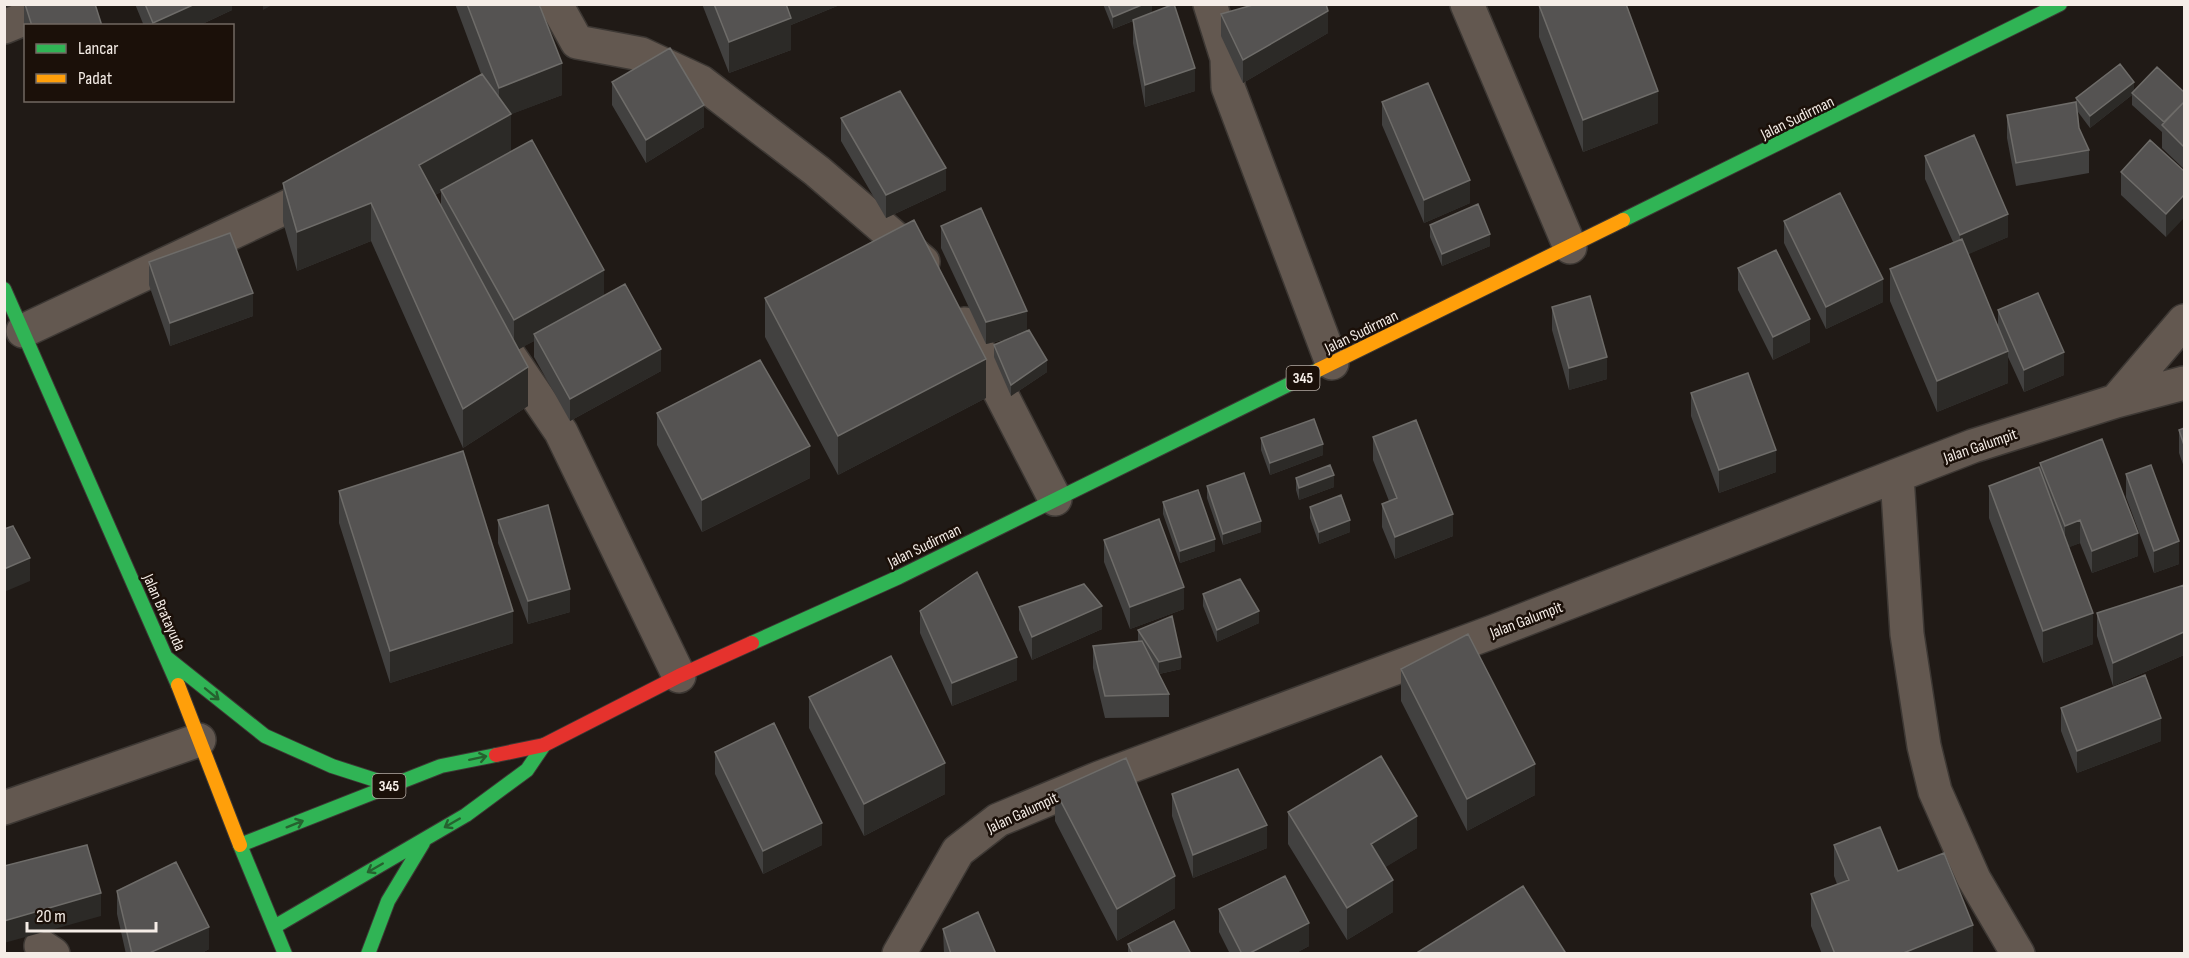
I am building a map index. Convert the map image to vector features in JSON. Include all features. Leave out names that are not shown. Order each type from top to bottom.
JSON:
[{"type":"main road","name":"Jalan Sudirman","points":[[544,745],[679,676],[899,576],[1570,248],[2060,4]]},
{"type":"main road","name":"Jalan Bratayuda","points":[[4,289],[167,658],[285,954]]},
{"type":"main road","name":"345","points":[[167,658],[265,736],[332,766],[392,785]]},
{"type":"main road","name":"345","points":[[240,845],[441,766],[544,745]]},
{"type":"main road","name":"345","points":[[274,927],[426,839],[507,787],[527,770],[544,745]]},
{"type":"main road","name":"345","points":[[368,954],[388,901],[426,839]]},
{"type":"street","points":[[4,27],[60,4]]},
{"type":"street","points":[[1210,4],[1227,58],[1228,87],[1332,363]]},
{"type":"street","points":[[1467,4],[1570,248]]},
{"type":"street","points":[[557,6],[577,42],[641,54],[701,82],[817,171],[920,257],[945,292],[1055,499]]},
{"type":"street","points":[[23,331],[348,178]]},
{"type":"street","points":[[2116,401],[2184,321]]},
{"type":"street","points":[[494,334],[561,432],[679,676]]},
{"type":"street","name":"Jalan Galumpit","points":[[899,954],[958,851],[998,820],[1099,778],[1495,631],[1973,447],[2116,401],[2184,384]]},
{"type":"street","points":[[1897,476],[1907,634],[1924,746],[1935,791],[1974,879],[2018,954]]},
{"type":"street","points":[[4,808],[199,740]]},
{"type":"building","points":[[25,4],[95,4],[101,24],[31,24]]},
{"type":"building","points":[[145,4],[195,4],[153,23]]},
{"type":"building","points":[[467,4],[539,4],[562,63],[499,88]]},
{"type":"building","points":[[714,4],[786,4],[791,18],[729,42]]},
{"type":"building","points":[[1108,4],[1144,4],[1113,17]]},
{"type":"building","points":[[1174,4],[1195,68],[1145,85],[1133,20]]},
{"type":"building","points":[[1256,4],[1326,4],[1328,11],[1243,60],[1221,14]]},
{"type":"building","points":[[1626,4],[1658,91],[1583,120],[1539,5]]},
{"type":"building","points":[[670,48],[704,105],[646,140],[612,82]]},
{"type":"building","points":[[2120,64],[2134,82],[2090,116],[2076,98]]},
{"type":"building","points":[[2157,67],[2184,92],[2184,102],[2164,122],[2132,93]]},
{"type":"building","points":[[482,74],[511,114],[419,165],[528,367],[463,409],[371,203],[297,232],[283,183]]},
{"type":"building","points":[[1428,83],[1470,180],[1424,200],[1382,102]]},
{"type":"building","points":[[900,91],[946,168],[886,195],[841,118]]},
{"type":"building","points":[[2076,102],[2079,128],[2089,150],[2016,163],[2007,115]]},
{"type":"building","points":[[2184,102],[2184,147],[2162,125]]},
{"type":"building","points":[[1974,135],[2008,214],[1960,235],[1925,156]]},
{"type":"building","points":[[532,140],[604,270],[514,320],[441,190]]},
{"type":"building","points":[[2150,140],[2184,171],[2184,195],[2166,214],[2121,172]]},
{"type":"building","points":[[1840,193],[1883,279],[1826,307],[1784,221]]},
{"type":"building","points":[[1478,204],[1490,234],[1442,254],[1430,225]]},
{"type":"building","points":[[981,208],[1027,311],[986,322],[941,226]]},
{"type":"building","points":[[914,220],[986,359],[838,436],[765,298]]},
{"type":"building","points":[[230,233],[253,293],[170,323],[149,262]]},
{"type":"building","points":[[1962,239],[2008,351],[1937,381],[1890,269]]},
{"type":"building","points":[[1776,250],[1810,319],[1773,337],[1738,268]]},
{"type":"building","points":[[625,284],[661,349],[570,399],[534,334]]},
{"type":"building","points":[[2038,293],[2064,352],[2024,370],[1998,310]]},
{"type":"building","points":[[1590,296],[1607,357],[1569,368],[1552,307]]},
{"type":"building","points":[[1029,330],[1047,360],[1011,385],[994,345]]},
{"type":"building","points":[[760,360],[810,446],[702,500],[657,413]]},
{"type":"building","points":[[1748,373],[1776,450],[1719,470],[1691,393]]},
{"type":"building","points":[[1314,419],[1323,444],[1270,463],[1261,438]]},
{"type":"building","points":[[1416,420],[1453,514],[1395,537],[1382,504],[1397,498],[1373,437]]},
{"type":"building","points":[[2184,428],[2184,445],[2179,430]]},
{"type":"building","points":[[2102,439],[2138,533],[2092,551],[2080,520],[2065,526],[2040,463]]},
{"type":"building","points":[[463,451],[513,611],[390,651],[339,491]]},
{"type":"building","points":[[1330,465],[1334,475],[1299,488],[1296,478]]},
{"type":"building","points":[[2151,465],[2179,541],[2154,551],[2126,474]]},
{"type":"building","points":[[2039,467],[2093,613],[2043,631],[1989,486]]},
{"type":"building","points":[[1244,473],[1261,521],[1223,534],[1207,486]]},
{"type":"building","points":[[1198,490],[1215,539],[1180,551],[1163,502]]},
{"type":"building","points":[[1341,495],[1350,520],[1319,532],[1310,507]]},
{"type":"building","points":[[548,505],[570,589],[528,601],[498,520]]},
{"type":"building","points":[[1159,519],[1184,587],[1130,607],[1104,540]]},
{"type":"building","points":[[13,526],[30,558],[4,569],[4,529]]},
{"type":"building","points":[[977,572],[1017,657],[952,683],[920,611]]},
{"type":"building","points":[[1240,579],[1259,611],[1217,630],[1203,594]]},
{"type":"building","points":[[1084,584],[1102,606],[1032,637],[1019,607]]},
{"type":"building","points":[[2184,585],[2184,632],[2113,663],[2097,613]]},
{"type":"building","points":[[1172,616],[1181,657],[1159,662],[1138,630]]},
{"type":"building","points":[[1468,634],[1535,764],[1467,799],[1401,669]]},
{"type":"building","points":[[1142,641],[1169,694],[1105,696],[1093,646]]},
{"type":"building","points":[[891,656],[945,763],[864,804],[809,697]]},
{"type":"building","points":[[2145,675],[2161,718],[2077,751],[2061,708]]},
{"type":"building","points":[[774,723],[822,823],[763,851],[715,752]]},
{"type":"building","points":[[1381,756],[1417,816],[1371,844],[1393,880],[1347,908],[1288,812]]},
{"type":"building","points":[[1126,758],[1175,876],[1117,909],[1055,790]]},
{"type":"building","points":[[1238,769],[1267,825],[1193,855],[1172,794]]},
{"type":"building","points":[[1880,827],[1898,871],[1944,853],[1973,925],[1901,954],[1835,954],[1811,894],[1849,880],[1834,845]]},
{"type":"building","points":[[87,845],[101,893],[4,921],[4,866]]},
{"type":"building","points":[[176,862],[209,927],[147,954],[132,954],[117,891]]},
{"type":"building","points":[[1285,876],[1309,923],[1248,954],[1242,954],[1219,909]]},
{"type":"building","points":[[1523,886],[1565,952],[1563,954],[1419,954],[1418,952]]},
{"type":"building","points":[[978,912],[996,954],[951,954],[943,929]]},
{"type":"building","points":[[1174,921],[1191,954],[1133,954],[1128,944]]},
{"type":"traffic: fast","points":[[1623,220],[2060,4]]},
{"type":"traffic: fast","points":[[4,289],[178,685]]},
{"type":"traffic: fast","points":[[752,643],[899,577],[1318,370]]},
{"type":"traffic: fast","points":[[167,658],[265,736],[332,766],[391,785]]},
{"type":"traffic: fast","points":[[274,927],[466,815],[527,770],[544,745]]},
{"type":"traffic: fast","points":[[285,954],[240,845],[441,766],[496,755]]},
{"type":"traffic: fast","points":[[368,954],[388,901],[423,843]]},
{"type":"traffic: slow","points":[[1318,370],[1623,220]]},
{"type":"traffic: slow","points":[[178,685],[240,845]]},
{"type":"traffic: jam","points":[[496,755],[544,745],[679,676],[752,643]]}]
